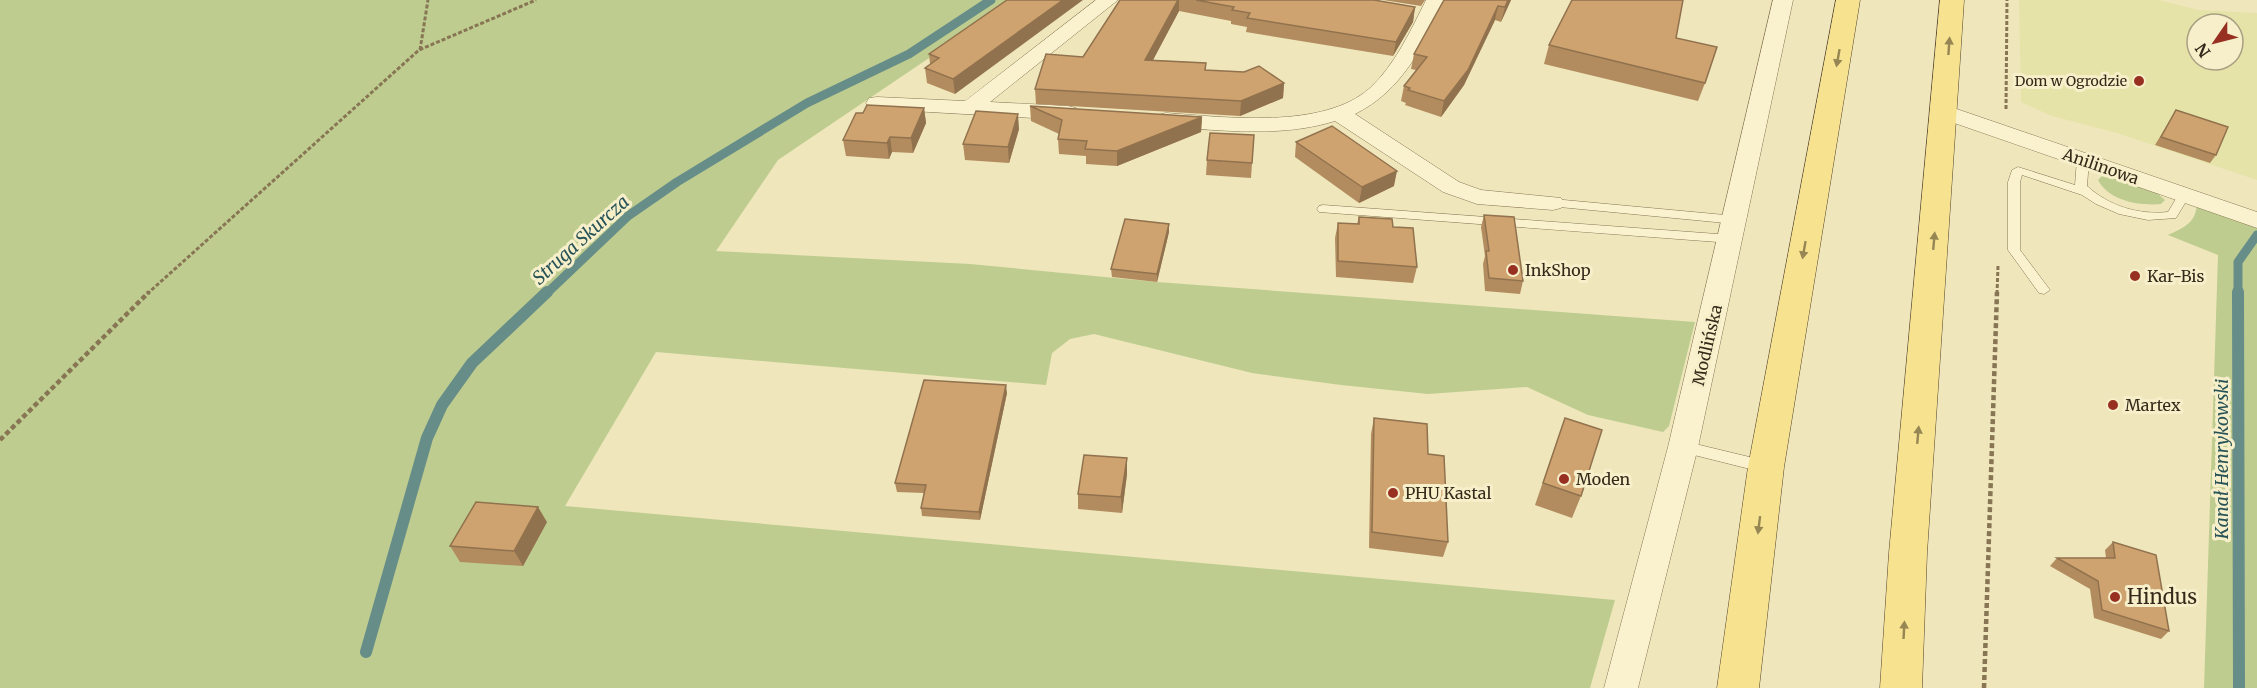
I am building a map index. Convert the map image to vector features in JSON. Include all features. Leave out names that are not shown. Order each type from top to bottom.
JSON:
[{"type":"main road","points":[[1738,688],[1766,467],[1848,0]]},
{"type":"main road","points":[[1901,688],[1908,553],[1945,111],[1952,0]]},
{"type":"street","points":[[971,106],[1108,0]]},
{"type":"street","name":"Modlińska","points":[[1621,688],[1683,447],[1734,230],[1783,0]]},
{"type":"street","points":[[1405,12],[1432,8]]},
{"type":"street","points":[[1149,118],[1255,126],[1298,122],[1337,112],[1371,98],[1394,73],[1432,8]]},
{"type":"street","points":[[878,103],[971,106],[1089,114]]},
{"type":"street","name":"Anilinowa","points":[[1945,111],[2257,220]]},
{"type":"street","points":[[1337,112],[1451,188],[1477,197],[1553,203]]},
{"type":"lane","points":[[2083,160],[2081,187],[2085,192],[2091,198],[2133,214],[2154,218],[2172,214],[2184,195]]},
{"type":"lane","points":[[2044,290],[2014,250],[2014,182],[2018,170],[2085,192]]},
{"type":"lane","points":[[1553,203],[1734,230]]},
{"type":"lane","points":[[1323,209],[1734,230]]},
{"type":"lane","points":[[1683,447],[1766,467]]},
{"type":"path","points":[[419,50],[428,0]]},
{"type":"path","points":[[0,440],[168,273],[419,50],[536,0]]},
{"type":"path","points":[[2003,131],[2006,123],[2007,0]]},
{"type":"path","points":[[1984,688],[1999,262]]},
{"type":"shaded area","name":"Dom w Ogrodzie","points":[[2019,0],[2159,0],[2198,10],[2237,12],[2185,12],[2185,72],[2245,72],[2245,12],[2257,13],[2257,180],[2117,133],[2052,116],[2021,102]]},
{"type":"green space","points":[[0,0],[1015,0],[778,160],[716,251],[970,264],[1157,282],[1695,322],[1669,426],[1663,432],[1588,415],[1527,387],[1428,394],[1341,385],[1252,373],[1094,334],[1070,339],[1052,353],[1046,385],[656,352],[565,506],[1615,600],[1590,688],[0,688]]},
{"type":"green space","points":[[2103,175],[2150,187],[2165,200],[2161,204],[2125,201],[2109,193],[2103,187],[2098,180]]},
{"type":"green space","points":[[2197,203],[2257,225],[2257,688],[2204,688],[2218,255],[2168,235],[2192,220]]},
{"type":"building","points":[[1007,0],[1063,0],[953,79],[925,68],[939,58],[929,54]]},
{"type":"building","points":[[1120,0],[1178,0],[1145,60],[1206,63],[1205,70],[1244,72],[1259,66],[1284,83],[1241,101],[1035,89],[1046,54],[1083,57]]},
{"type":"building","points":[[1196,0],[1374,0],[1415,7],[1396,42],[1247,18],[1250,13],[1232,10],[1234,7]]},
{"type":"building","points":[[1444,0],[1508,0],[1505,7],[1498,6],[1468,70],[1444,101],[1408,90],[1410,88],[1404,86],[1427,57],[1414,54]]},
{"type":"building","points":[[1572,0],[1683,0],[1676,38],[1717,47],[1705,83],[1549,45]]},
{"type":"building","points":[[867,105],[924,108],[911,138],[890,137],[887,143],[843,140],[856,113],[863,113]]},
{"type":"building","points":[[1030,106],[1202,117],[1117,151],[1085,149],[1087,141],[1058,139],[1062,120]]},
{"type":"building","points":[[2176,110],[2228,127],[2216,155],[2161,137]]},
{"type":"building","points":[[976,111],[1018,114],[1008,147],[963,144]]},
{"type":"building","points":[[1332,126],[1397,171],[1362,187],[1296,142]]},
{"type":"building","points":[[1210,133],[1254,135],[1252,163],[1207,160]]},
{"type":"building","points":[[1484,215],[1514,217],[1523,281],[1489,278],[1486,251],[1489,251]]},
{"type":"building","points":[[1359,217],[1392,219],[1393,227],[1413,228],[1417,267],[1338,261],[1338,223],[1359,224]]},
{"type":"building","points":[[1125,219],[1169,224],[1157,274],[1111,269]]},
{"type":"building","points":[[924,380],[1006,385],[979,512],[921,508],[926,485],[895,483]]},
{"type":"building","points":[[1374,418],[1427,424],[1428,454],[1444,456],[1448,542],[1372,532]]},
{"type":"building","name":"Moden","points":[[1565,418],[1602,430],[1581,496],[1543,483]]},
{"type":"building","points":[[1084,455],[1127,458],[1121,497],[1078,494]]},
{"type":"building","points":[[476,502],[538,507],[514,551],[450,546]]},
{"type":"building","points":[[2113,542],[2156,555],[2169,631],[2102,610],[2098,581],[2057,558],[2115,558]]},
{"type":"waterway","name":"Struga Skurcza","points":[[546,294],[628,216],[677,182],[807,103],[909,54],[991,0]]},
{"type":"waterway","name":"Kanał Henrykowski","points":[[2238,292],[2238,262],[2257,235]]},
{"type":"waterway","name":"Struga Skurcza","points":[[366,652],[427,438],[442,405],[472,363],[547,292]]},
{"type":"waterway","name":"Kanał Henrykowski","points":[[2238,292],[2239,688]]},
{"type":"place","name":"Dom w Ogrodzie","points":[[2139,81]]},
{"type":"place","name":"InkShop","points":[[1513,270]]},
{"type":"place","name":"Kar-Bis","points":[[2135,276]]},
{"type":"place","name":"Martex","points":[[2113,405]]},
{"type":"place","name":"Moden","points":[[1564,479]]},
{"type":"place","name":"PHU Kastal","points":[[1393,493]]},
{"type":"place","name":"Hindus","points":[[2115,597]]}]
